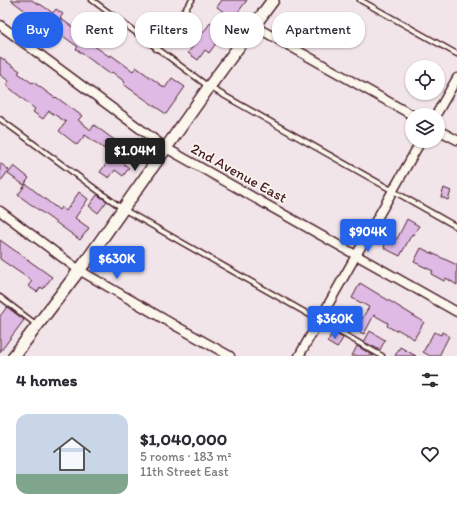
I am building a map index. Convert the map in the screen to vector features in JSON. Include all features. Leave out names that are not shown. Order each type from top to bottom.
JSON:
[{"type":"street","points":[[264,12],[273,0]]},
{"type":"street","name":"2nd Avenue East","points":[[0,25],[166,148],[457,312]]},
{"type":"street","points":[[264,32],[405,111]]},
{"type":"street","points":[[14,356],[79,270],[238,48]]},
{"type":"street","points":[[440,108],[457,78]]},
{"type":"street","points":[[445,134],[457,140]]},
{"type":"street","points":[[299,356],[417,148]]},
{"type":"street","points":[[0,211],[79,270],[230,356]]},
{"type":"lane","points":[[92,0],[209,87],[457,227]]},
{"type":"lane","points":[[156,49],[192,0]]},
{"type":"lane","points":[[360,0],[457,54]]},
{"type":"lane","points":[[0,119],[123,209],[382,356]]},
{"type":"lane","points":[[0,297],[37,325]]},
{"type":"building","points":[[11,0],[32,0],[52,12],[27,12]]},
{"type":"building","points":[[222,0],[247,0],[238,12],[224,12],[217,7]]},
{"type":"building","points":[[63,20],[71,26],[71,42],[63,36]]},
{"type":"building","points":[[210,23],[210,48],[213,48],[209,53],[205,50],[198,60],[188,53],[192,48],[202,48],[202,34]]},
{"type":"building","points":[[97,48],[110,57],[111,55],[133,71],[136,67],[165,88],[172,78],[185,87],[166,114],[123,84],[125,82],[112,72],[110,74],[76,49]]},
{"type":"building","points":[[0,57],[20,71],[18,73],[55,98],[56,97],[82,116],[78,120],[91,130],[94,125],[120,144],[122,142],[132,150],[123,163],[129,168],[123,176],[115,170],[109,178],[100,172],[113,155],[85,135],[77,145],[59,131],[66,122],[49,111],[43,119],[33,112],[35,109],[6,85],[9,81],[0,75]]},
{"type":"building","points":[[0,163],[9,170],[0,182]]},
{"type":"building","points":[[14,166],[29,178],[24,185],[8,174]]},
{"type":"building","points":[[26,184],[59,210],[61,207],[66,211],[79,192],[88,199],[75,218],[89,228],[80,240],[18,195]]},
{"type":"building","points":[[444,188],[451,191],[448,200],[441,197]]},
{"type":"building","points":[[97,195],[107,201],[98,213],[89,206]]},
{"type":"building","points":[[407,219],[419,226],[413,235],[412,234],[400,256],[384,248],[385,245],[376,241],[382,231],[397,239]]},
{"type":"building","points":[[0,240],[52,277],[43,289],[41,287],[37,292],[28,286],[32,281],[0,259]]},
{"type":"building","points":[[421,248],[457,265],[457,285],[446,278],[444,281],[431,274],[433,271],[414,262]]},
{"type":"building","points":[[360,283],[424,322],[414,339],[397,329],[396,331],[387,326],[388,323],[374,315],[364,334],[355,330],[369,307],[352,298]]},
{"type":"building","points":[[7,307],[24,320],[0,352],[0,316]]},
{"type":"building","points":[[370,331],[385,340],[380,350],[364,342]]},
{"type":"building","points":[[333,332],[343,338],[337,348],[327,342]]},
{"type":"building","points":[[434,332],[441,335],[442,332],[449,336],[439,356],[430,356],[423,352]]},
{"type":"building","points":[[357,346],[374,356],[352,356]]},
{"type":"building","points":[[400,347],[416,356],[395,356]]}]
